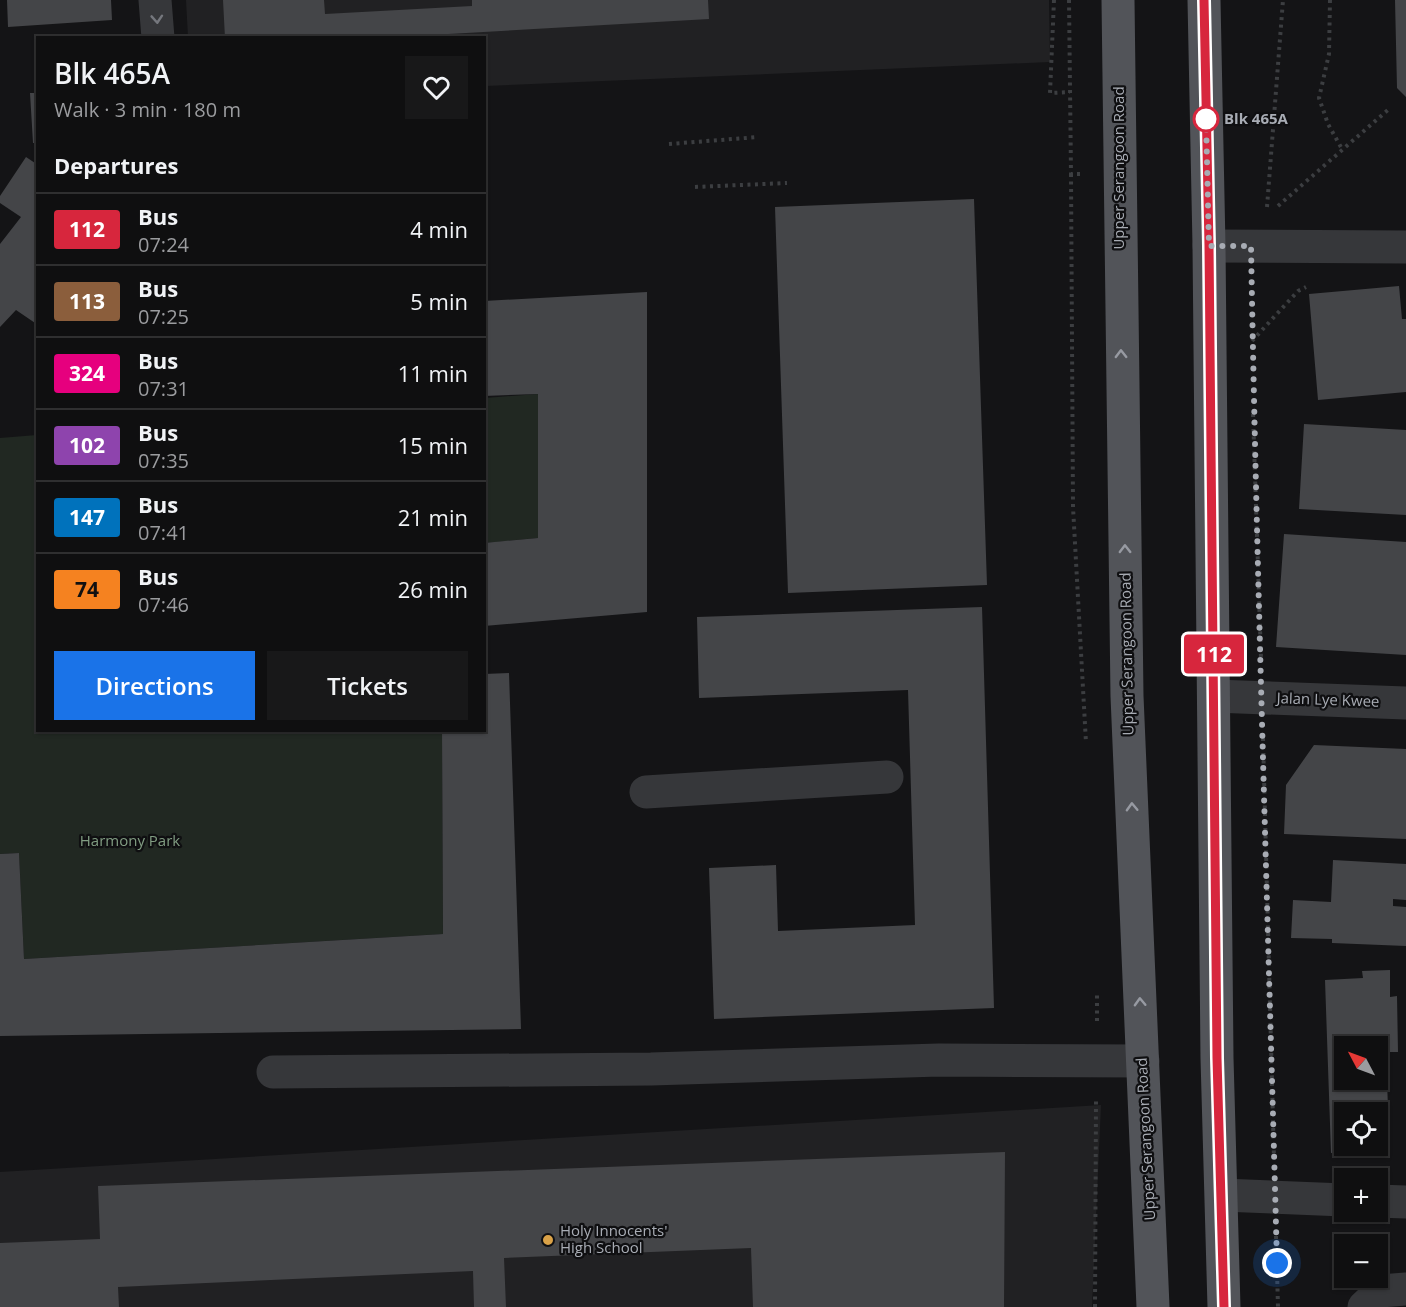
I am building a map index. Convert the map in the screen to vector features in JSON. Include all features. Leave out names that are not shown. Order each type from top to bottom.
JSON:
[{"type":"main road","name":"Upper Serangoon Road","points":[[1118,0],[1127,684],[1153,1307]]},
{"type":"main road","points":[[1204,0],[1209,246],[1217,1058],[1224,1307]]},
{"type":"street","points":[[155,0],[158,36]]},
{"type":"street","points":[[1209,246],[1406,247]]},
{"type":"street","name":"Jalan Lye Kwee","points":[[1214,696],[1406,703]]},
{"type":"street","points":[[646,792],[887,777]]},
{"type":"street","points":[[273,1072],[651,1069],[939,1060],[1143,1060]]},
{"type":"street","points":[[1222,1195],[1334,1200]]},
{"type":"street","points":[[1388,1201],[1406,1202]]},
{"type":"street","points":[[1364,1307],[1381,1291],[1406,1289]]},
{"type":"path","points":[[1054,0],[1050,93],[1070,92],[1069,0]]},
{"type":"path","points":[[1267,217],[1283,0]]},
{"type":"path","points":[[1330,0],[1329,54],[1319,98],[1328,124],[1342,149]]},
{"type":"path","points":[[1251,246],[1267,217],[1389,110]]},
{"type":"path","points":[[669,144],[758,137]]},
{"type":"path","points":[[1071,174],[1073,507],[1086,745]]},
{"type":"path","points":[[695,187],[787,183]]},
{"type":"path","points":[[1252,341],[1298,291],[1313,284]]},
{"type":"path","points":[[1252,329],[1252,353]]},
{"type":"path","points":[[1253,411],[1278,1307]]},
{"type":"path","points":[[1095,1307],[1097,992]]},
{"type":"shaded area","points":[[186,0],[1049,0],[1050,62],[486,86],[486,36],[188,36]]},
{"type":"shaded area","name":"Holy Innocents' High School","points":[[1101,1105],[1092,1307],[0,1307],[0,1172]]},
{"type":"green space","points":[[538,394],[538,538],[486,543],[486,398]]},
{"type":"green space","name":"Harmony Park","points":[[36,435],[36,732],[442,732],[443,934],[24,959],[19,853],[0,854],[0,438]]},
{"type":"building","points":[[7,0],[111,0],[112,20],[8,27]]},
{"type":"building","points":[[223,0],[324,0],[325,14],[472,6],[472,0],[708,0],[709,19],[413,36],[225,36]]},
{"type":"building","points":[[1395,0],[1406,0],[1406,97],[1397,88]]},
{"type":"building","points":[[30,93],[36,93],[36,143],[33,143]]},
{"type":"building","points":[[26,157],[36,164],[36,324],[16,310],[0,327],[0,244],[21,217],[0,203],[0,196]]},
{"type":"building","points":[[974,199],[987,585],[788,593],[775,207]]},
{"type":"building","points":[[1399,286],[1402,319],[1406,319],[1406,392],[1318,400],[1309,294]]},
{"type":"building","points":[[647,292],[647,612],[486,626],[486,543],[538,538],[538,394],[486,396],[486,301]]},
{"type":"building","points":[[1304,424],[1406,430],[1406,515],[1299,509]]},
{"type":"building","points":[[1284,534],[1406,542],[1406,655],[1276,647]]},
{"type":"building","points":[[982,607],[994,1008],[714,1019],[709,868],[776,865],[778,931],[915,925],[908,690],[699,698],[697,617]]},
{"type":"building","points":[[509,673],[521,1029],[0,1036],[0,854],[19,853],[24,959],[443,934],[442,732],[486,732],[486,674]]},
{"type":"building","points":[[1314,745],[1406,749],[1406,839],[1284,834],[1286,785]]},
{"type":"building","points":[[1333,860],[1406,864],[1406,900],[1393,899],[1393,906],[1406,907],[1406,946],[1332,943],[1332,939],[1291,938],[1293,900],[1331,902]]},
{"type":"building","points":[[1390,970],[1390,997],[1397,996],[1398,1052],[1388,1052],[1388,1036],[1334,1036],[1334,1090],[1387,1090],[1388,1102],[1334,1102],[1334,1153],[1331,1153],[1325,980],[1363,978],[1362,971]]},
{"type":"building","points":[[1005,1152],[1004,1307],[753,1307],[751,1248],[504,1258],[506,1307],[474,1307],[473,1271],[118,1287],[119,1307],[0,1307],[0,1243],[100,1239],[98,1186]]},
{"type":"bus line","name":"112","points":[[1204,0],[1209,246],[1217,1058],[1224,1307]]},
{"type":"place","name":"Blk 465A","points":[[1206,119]]},
{"type":"place","name":"Holy Innocents' High School","points":[[548,1240]]},
{"type":"route","points":[[1206,119],[1209,246],[1251,246],[1255,515],[1277,1263]]}]
